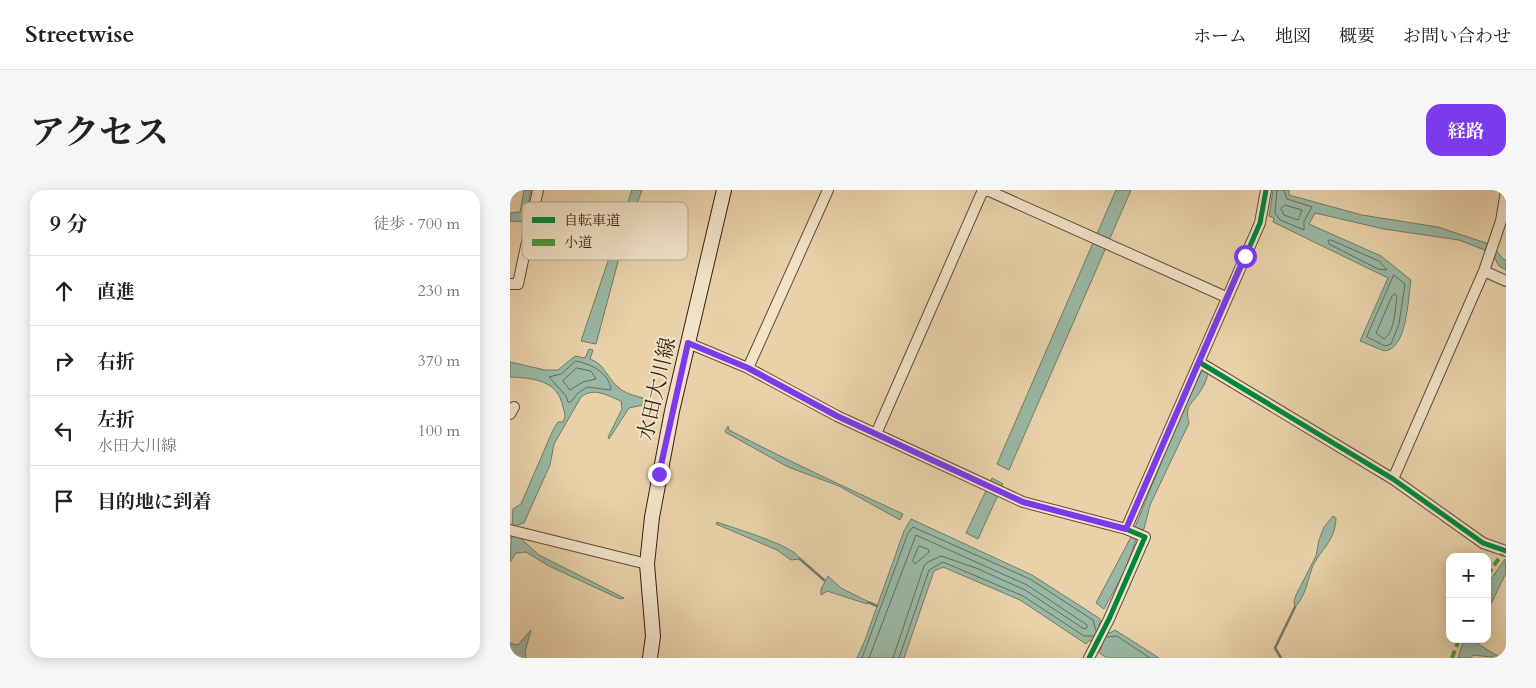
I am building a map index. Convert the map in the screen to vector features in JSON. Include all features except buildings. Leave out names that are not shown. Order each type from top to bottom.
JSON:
[{"type":"main road","name":"水田大川線","points":[[650,658],[653,636],[647,564],[659,474],[723,190]]},
{"type":"street","points":[[748,368],[828,190]]},
{"type":"street","points":[[876,434],[983,190]]},
{"type":"street","points":[[988,190],[1226,297]]},
{"type":"street","points":[[1126,529],[1260,223],[1266,190]]},
{"type":"street","points":[[1393,479],[1485,266],[1501,221],[1506,191]]},
{"type":"street","points":[[510,284],[518,284],[523,260]]},
{"type":"street","points":[[1485,266],[1506,280]]},
{"type":"street","points":[[688,343],[748,368],[876,434],[1015,499],[1126,529],[1145,538],[1109,619],[1089,658]]},
{"type":"street","points":[[1199,362],[1393,479],[1483,543],[1506,551]]},
{"type":"street","points":[[510,530],[647,564]]},
{"type":"water","points":[[524,190],[531,190],[529,202],[522,202],[522,222],[510,221],[510,213],[520,212]]},
{"type":"water","points":[[632,190],[642,190],[638,202],[628,202]]},
{"type":"water","points":[[1116,190],[1131,190],[1009,470],[997,464]]},
{"type":"water","points":[[1273,190],[1289,190],[1289,195],[1362,215],[1438,227],[1489,244],[1506,260],[1506,270],[1499,266],[1493,255],[1487,251],[1459,240],[1384,229],[1315,213],[1309,224],[1381,256],[1411,280],[1402,333],[1398,342],[1392,348],[1384,351],[1360,341],[1388,278],[1273,222],[1274,218],[1269,216]]},
{"type":"water","points":[[608,260],[618,260],[596,344],[581,341]]},
{"type":"water","points":[[589,349],[593,350],[590,359],[603,368],[620,389],[643,398],[643,405],[629,408],[609,439],[608,437],[622,409],[621,401],[595,392],[581,397],[554,444],[550,465],[524,523],[517,525],[515,533],[539,555],[624,598],[620,599],[549,566],[526,552],[516,553],[510,562],[513,509],[521,504],[553,430],[558,422],[563,422],[565,415],[556,391],[543,382],[527,378],[510,377],[510,362],[545,370],[558,370],[575,356],[585,358]]},
{"type":"water","points":[[1202,370],[1209,371],[1204,386],[1188,408],[1189,423],[1150,505],[1144,529],[1139,531],[1125,571],[1104,609],[1096,603],[1131,537],[1179,419]]},
{"type":"water","points":[[728,426],[729,430],[750,441],[903,514],[900,520],[839,486],[788,467],[725,432]]},
{"type":"water","points":[[992,478],[1003,484],[978,539],[966,533]]},
{"type":"water","points":[[1333,516],[1336,518],[1333,534],[1314,564],[1303,594],[1295,607],[1296,595],[1316,556],[1324,527]]},
{"type":"water","points":[[911,519],[1032,575],[1099,618],[1101,621],[1098,626],[1110,633],[1115,630],[1159,658],[1107,658],[1098,652],[1102,648],[1090,640],[1086,644],[1020,600],[943,567],[934,571],[904,658],[857,658],[904,531]]},
{"type":"water","points":[[717,522],[776,543],[796,554],[800,559],[791,560],[777,550],[716,524]]},
{"type":"water","points":[[1505,559],[1506,573],[1491,604],[1491,579]]},
{"type":"water","points":[[828,576],[841,588],[869,602],[867,604],[827,591],[821,595],[821,589]]},
{"type":"water","points":[[531,630],[525,652],[526,658],[510,658],[510,643],[518,645]]},
{"type":"water","points":[[1463,643],[1478,643],[1501,658],[1473,655],[1471,658],[1458,658]]},
{"type":"waterway","points":[[800,559],[824,580]]},
{"type":"waterway","points":[[868,602],[877,606]]},
{"type":"waterway","points":[[1281,658],[1275,648],[1295,607]]},
{"type":"marked path","points":[[1491,569],[1505,550]]},
{"type":"marked path","points":[[1452,658],[1458,643]]},
{"type":"cycle path","points":[[1126,529],[1260,223],[1266,190]]},
{"type":"cycle path","points":[[688,343],[748,368],[837,416],[1023,502],[1126,529],[1145,537],[1109,619],[1089,658]]},
{"type":"cycle path","points":[[1199,362],[1393,479],[1483,543],[1506,551]]},
{"type":"route","points":[[659,474],[688,343],[748,368],[837,416],[1023,502],[1126,529],[1245,256]]}]
